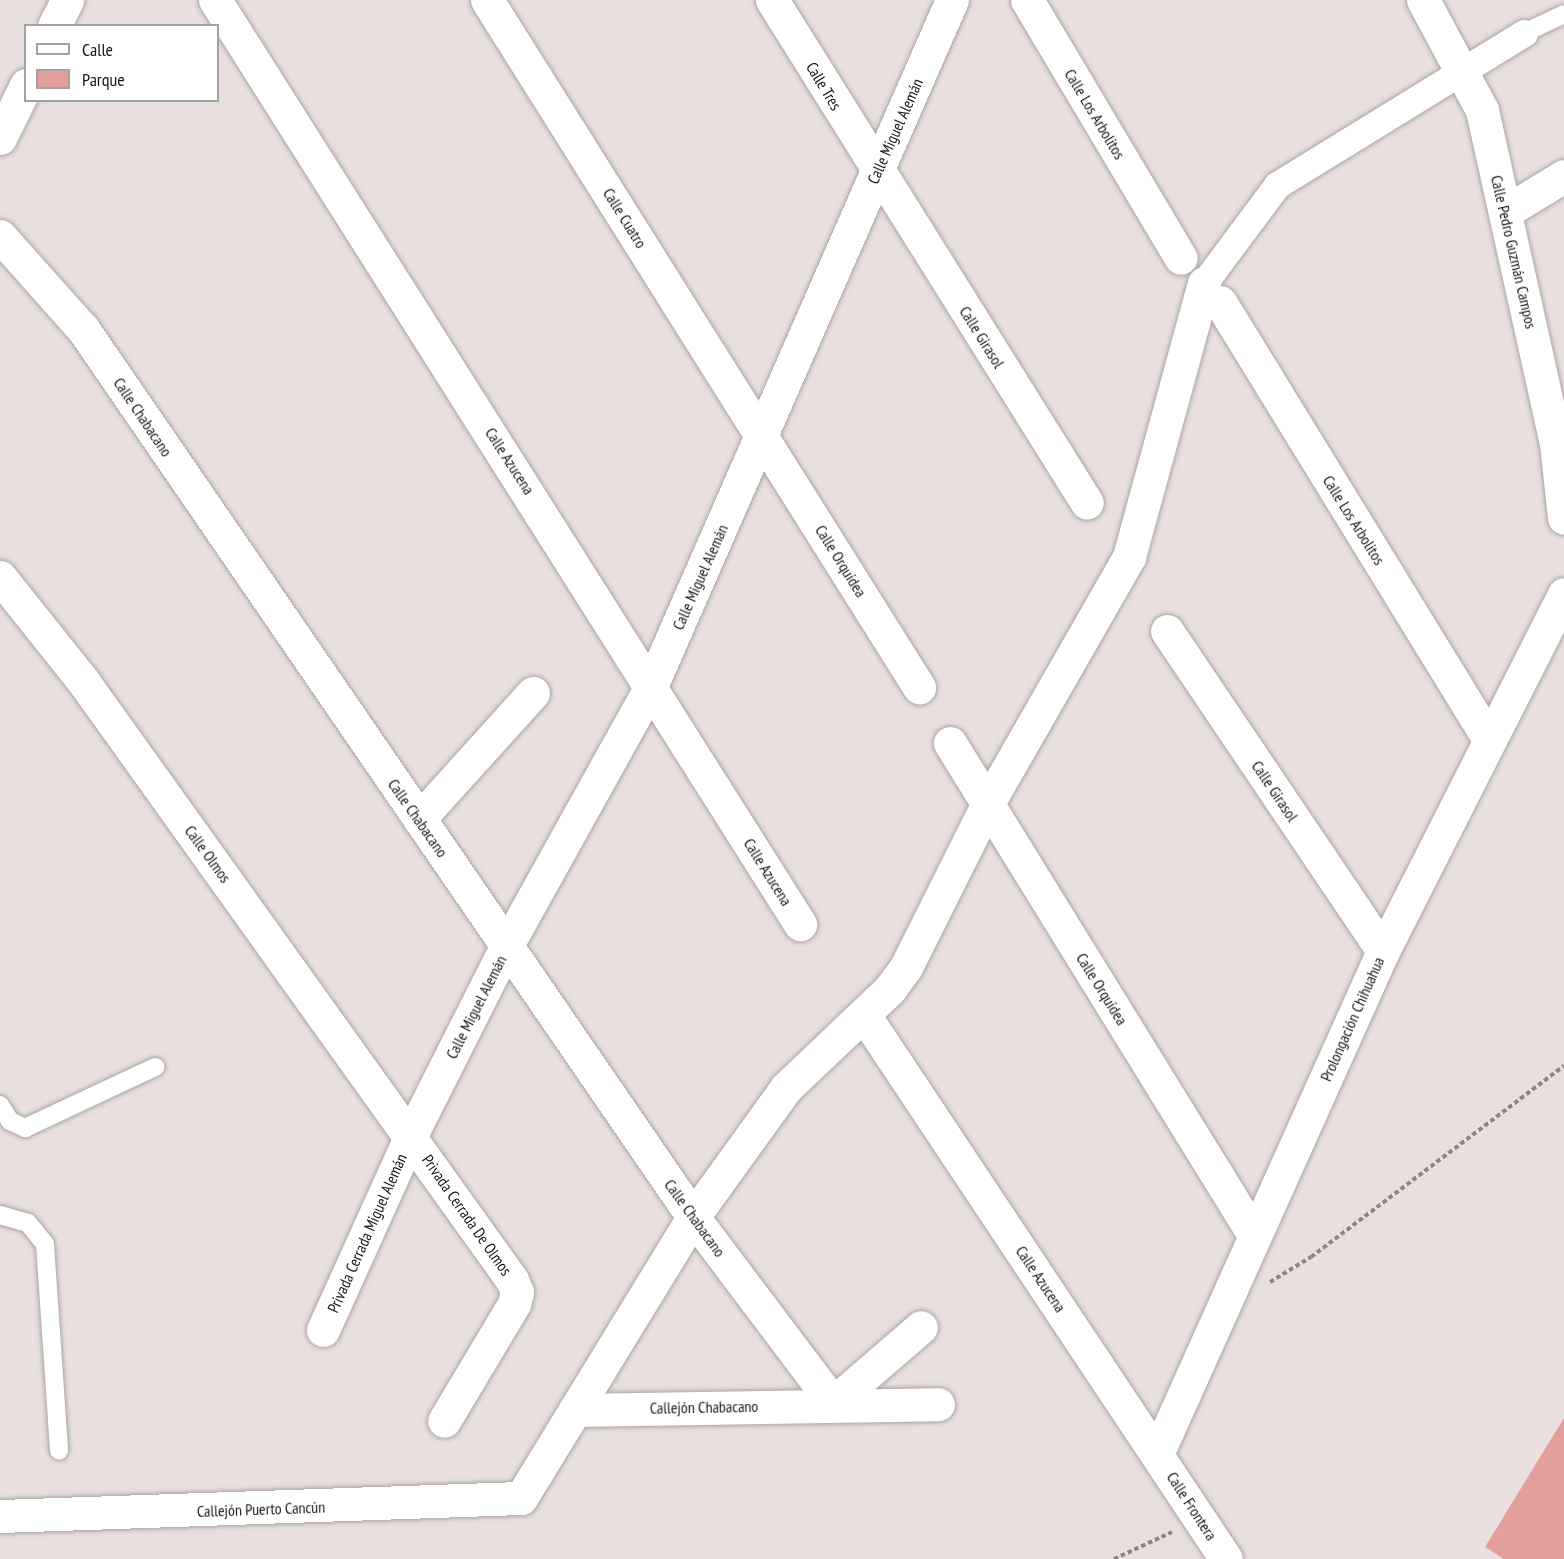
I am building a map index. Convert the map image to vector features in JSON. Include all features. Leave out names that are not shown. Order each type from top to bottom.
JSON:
[{"type":"street","points":[[55,24],[67,0]]},
{"type":"street","name":"Calle Azucena","points":[[215,0],[652,684],[800,924]]},
{"type":"street","name":"Calle Cuatro","points":[[487,0],[764,436]]},
{"type":"street","name":"Calle Tres","points":[[772,0],[877,172]]},
{"type":"street","name":"Calle Miguel Alemán","points":[[411,1135],[507,945],[652,684],[764,436],[952,0]]},
{"type":"street","name":"Calle Los Arbolitos","points":[[1027,0],[1181,258]]},
{"type":"street","name":"Calle Pedro Guzmán Campos","points":[[1423,0],[1463,67],[1482,110],[1560,440],[1564,518]]},
{"type":"street","points":[[575,1410],[693,1217],[786,1088],[864,1015],[906,967],[987,805],[1130,556],[1212,293],[1277,185],[1463,67],[1524,33]]},
{"type":"street","points":[[0,138],[24,89]]},
{"type":"street","name":"Calle Girasol","points":[[877,172],[1087,503]]},
{"type":"street","points":[[1505,212],[1564,176]]},
{"type":"street","name":"Calle Chabacano","points":[[0,236],[83,329],[693,1217],[833,1403]]},
{"type":"street","name":"Calle Los Arbolitos","points":[[1212,293],[1488,738]]},
{"type":"street","name":"Calle Orquídea","points":[[764,436],[919,687]]},
{"type":"street","name":"Calle Olmos","points":[[0,577],[83,681],[411,1135]]},
{"type":"street","name":"Prolongación Chihuahua","points":[[1158,1452],[1383,951],[1488,738],[1564,594]]},
{"type":"street","name":"Calle Girasol","points":[[1167,631],[1383,951]]},
{"type":"street","points":[[419,819],[533,693]]},
{"type":"street","name":"Calle Orquídea","points":[[950,743],[1254,1235]]},
{"type":"street","name":"Calle Azucena","points":[[864,1015],[1158,1452]]},
{"type":"street","name":"Privada Cerrada Miguel Alemán","points":[[323,1330],[411,1135]]},
{"type":"street","name":"Privada Cerrada De Olmos","points":[[411,1135],[517,1292],[444,1421]]},
{"type":"street","points":[[833,1403],[921,1327]]},
{"type":"street","name":"Callejón Chabacano","points":[[575,1410],[833,1403],[938,1404]]},
{"type":"street","name":"Callejón Puerto Cancún","points":[[0,1516],[520,1498],[575,1410]]},
{"type":"street","name":"Calle Frontera","points":[[1158,1452],[1226,1559]]},
{"type":"lane","points":[[1524,33],[1564,14]]},
{"type":"lane","points":[[0,1105],[10,1121],[25,1128],[155,1067]]},
{"type":"lane","points":[[0,1215],[28,1223],[45,1244],[59,1451]]},
{"type":"path","points":[[1261,1287],[1311,1257],[1564,1066]]},
{"type":"path","points":[[1114,1559],[1200,1519]]},
{"type":"green space","points":[[1564,1418],[1564,1559],[1504,1559],[1485,1547]]}]
